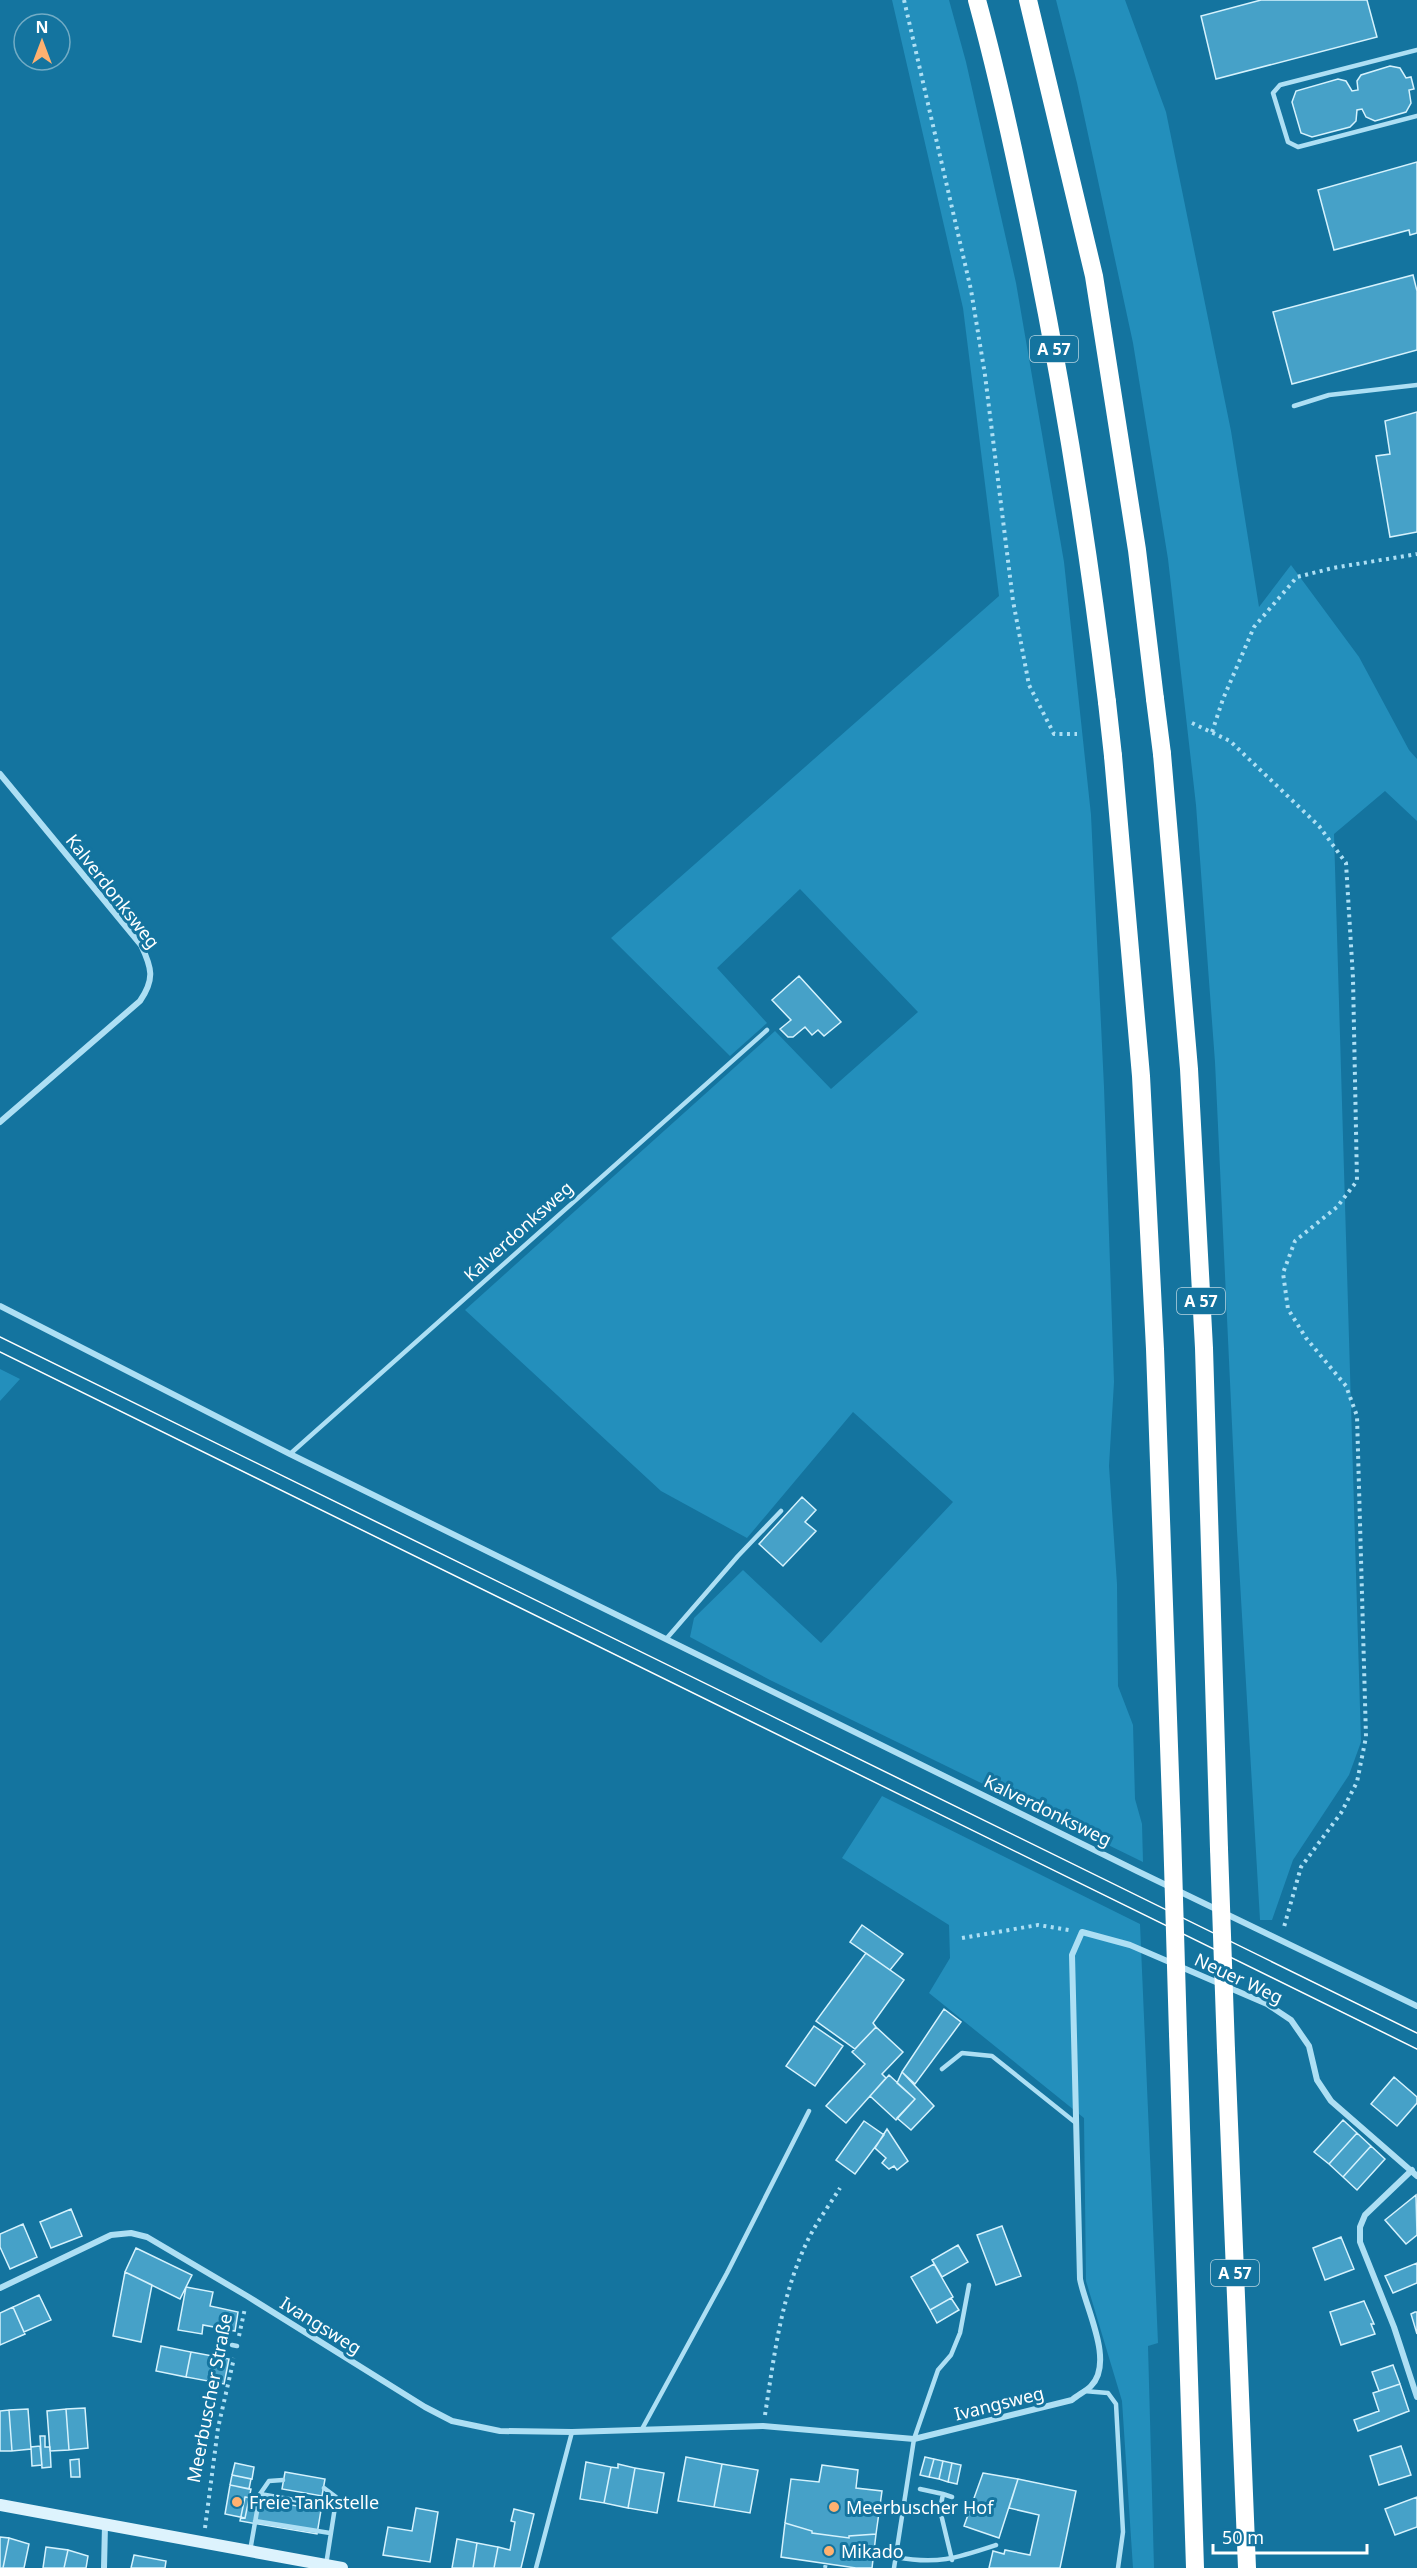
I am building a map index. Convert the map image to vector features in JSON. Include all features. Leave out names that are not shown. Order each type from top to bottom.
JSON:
[{"type":"highway","name":"A 57","points":[[977,0],[993,57],[1044,294],[1090,558],[1113,756],[1141,1076],[1155,1349],[1195,2568]]},
{"type":"highway","name":"A 57","points":[[1028,0],[1094,276],[1137,550],[1162,754],[1189,1069],[1203,1336],[1226,2050],[1247,2568]]},
{"type":"main road","points":[[0,2505],[342,2568]]},
{"type":"street","name":"Kalverdonksweg","points":[[0,774],[141,945],[149,962],[151,973],[148,989],[140,1001],[0,1122]]},
{"type":"street","name":"Kalverdonksweg","points":[[0,1306],[290,1454],[1417,2006]]},
{"type":"street","name":"Ivangsweg","points":[[0,2288],[111,2235],[131,2233],[147,2237],[247,2296],[425,2407],[452,2421],[500,2431],[572,2432],[764,2426],[914,2439],[1072,2400],[1093,2385],[1101,2366],[1099,2343],[1080,2279],[1072,1954],[1082,1932]]},
{"type":"street","name":"Neuer Weg","points":[[1082,1932],[1130,1945],[1267,2004],[1291,2020],[1310,2046],[1322,2091],[1415,2173]]},
{"type":"street","points":[[1415,2173],[1365,2215],[1360,2227],[1360,2241],[1394,2327],[1417,2397]]},
{"type":"street","points":[[104,2568],[105,2525]]},
{"type":"lane","points":[[1417,50],[1280,85],[1273,93],[1287,142],[1298,147],[1417,116]]},
{"type":"lane","points":[[1294,406],[1329,395],[1417,385]]},
{"type":"lane","name":"Kalverdonksweg","points":[[290,1454],[767,1030]]},
{"type":"lane","points":[[667,1638],[738,1556],[781,1511]]},
{"type":"lane","points":[[942,2069],[962,2053],[992,2056],[1076,2123]]},
{"type":"lane","points":[[642,2429],[727,2273],[809,2111]]},
{"type":"lane","points":[[894,2568],[914,2439],[938,2370],[951,2355],[960,2333],[969,2285]]},
{"type":"lane","points":[[1084,2391],[1108,2392],[1116,2404],[1123,2532],[1118,2568]]},
{"type":"lane","points":[[536,2568],[572,2432]]},
{"type":"lane","points":[[249,2552],[260,2494],[269,2481],[283,2480]]},
{"type":"lane","points":[[324,2488],[336,2497],[326,2565]]},
{"type":"lane","points":[[920,2489],[952,2497]]},
{"type":"lane","points":[[260,2494],[335,2507]]},
{"type":"lane","points":[[943,2494],[940,2510],[952,2560]]},
{"type":"lane","points":[[255,2521],[330,2533]]},
{"type":"lane","points":[[896,2557],[919,2561],[952,2560],[996,2545]]},
{"type":"path","points":[[904,0],[971,290],[985,375],[1013,602],[1029,685],[1054,734],[1077,734]]},
{"type":"path","points":[[1212,732],[1223,699],[1254,627],[1297,577],[1333,568],[1417,554]]},
{"type":"path","points":[[1192,723],[1230,741],[1319,826],[1346,863],[1353,978],[1357,1181],[1337,1207],[1295,1241],[1283,1273],[1288,1309],[1306,1338],[1346,1386],[1357,1416],[1366,1737],[1357,1782],[1346,1803],[1301,1867],[1281,1940]]},
{"type":"path","points":[[962,1938],[1038,1925],[1082,1932]]},
{"type":"path","points":[[764,2426],[774,2354],[786,2298],[807,2243],[840,2188]]},
{"type":"path","name":"Meerbuscher Straße","points":[[203,2543],[218,2428],[247,2296]]},
{"type":"shaded area","points":[[892,0],[949,0],[966,62],[1016,283],[1064,562],[1091,815],[1104,1087],[1114,1382],[1109,1466],[1117,1584],[1118,1686],[1133,1725],[1135,1799],[1142,1824],[1143,1862],[770,1680],[690,1637],[694,1618],[743,1570],[821,1643],[953,1502],[853,1412],[747,1538],[661,1491],[465,1310],[775,1031],[831,1089],[918,1012],[800,889],[717,968],[767,1023],[730,1056],[611,938],[999,596],[963,308]]},
{"type":"shaded area","points":[[1056,0],[1125,0],[1166,112],[1231,431],[1259,607],[1291,565],[1359,657],[1409,750],[1417,759],[1417,821],[1385,791],[1334,834],[1361,1742],[1349,1775],[1293,1860],[1272,1920],[1260,1920],[1237,1531],[1215,1062],[1196,805],[1168,559],[1133,343],[1077,83]]},
{"type":"shaded area","points":[[0,1369],[20,1379],[0,1401]]},
{"type":"shaded area","points":[[882,1796],[1140,1924],[1158,2343],[1148,2346],[1154,2568],[1133,2568],[1122,2401],[1086,2281],[1084,2118],[929,1993],[950,1958],[949,1925],[842,1858]]},
{"type":"building","points":[[1261,0],[1367,0],[1377,37],[1216,79],[1201,16]]},
{"type":"building","points":[[1390,66],[1400,68],[1406,78],[1411,77],[1414,89],[1409,90],[1411,103],[1406,112],[1375,121],[1366,117],[1362,109],[1357,110],[1356,121],[1350,127],[1312,137],[1301,133],[1292,102],[1296,91],[1338,79],[1346,81],[1352,91],[1358,90],[1357,81],[1361,75]]},
{"type":"building","points":[[1417,162],[1417,233],[1410,235],[1409,230],[1334,250],[1318,190]]},
{"type":"building","points":[[1413,275],[1417,291],[1417,350],[1292,384],[1273,312]]},
{"type":"building","points":[[1417,412],[1417,532],[1390,537],[1376,456],[1390,454],[1385,421]]},
{"type":"building","points":[[799,976],[841,1022],[824,1036],[818,1030],[812,1035],[805,1027],[793,1037],[788,1037],[780,1029],[791,1020],[772,1000]]},
{"type":"building","points":[[802,1497],[816,1510],[805,1522],[816,1531],[783,1566],[759,1544]]},
{"type":"building","points":[[862,1925],[903,1954],[890,1970],[850,1942]]},
{"type":"building","points":[[866,1953],[904,1980],[873,2023],[876,2027],[855,2049],[816,2021]]},
{"type":"building","points":[[944,2009],[961,2022],[915,2084],[902,2072]]},
{"type":"building","points":[[814,2026],[843,2046],[815,2086],[786,2066]]},
{"type":"building","points":[[876,2027],[903,2052],[882,2074],[886,2078],[846,2123],[826,2106],[865,2064],[852,2052]]},
{"type":"building","points":[[902,2072],[934,2106],[911,2130],[897,2118],[915,2099],[897,2083]]},
{"type":"building","points":[[889,2075],[915,2099],[896,2120],[870,2096]]},
{"type":"building","points":[[1394,2077],[1417,2097],[1417,2103],[1397,2126],[1371,2104]]},
{"type":"building","points":[[1343,2120],[1357,2133],[1329,2164],[1314,2152]]},
{"type":"building","points":[[864,2121],[884,2135],[855,2174],[836,2160]]},
{"type":"building","points":[[887,2129],[908,2161],[897,2170],[894,2166],[889,2169],[882,2163],[886,2158],[875,2148]]},
{"type":"building","points":[[1357,2133],[1371,2146],[1343,2177],[1329,2164]]},
{"type":"building","points":[[1371,2146],[1385,2159],[1357,2190],[1343,2177]]},
{"type":"building","points":[[1416,2195],[1417,2235],[1406,2244],[1385,2220]]},
{"type":"building","points":[[71,2209],[82,2236],[51,2248],[40,2222]]},
{"type":"building","points":[[23,2224],[37,2257],[10,2269],[0,2247],[0,2234]]},
{"type":"building","points":[[1002,2226],[1021,2276],[996,2285],[977,2235]]},
{"type":"building","points":[[1341,2237],[1354,2269],[1325,2280],[1313,2248]]},
{"type":"building","points":[[958,2245],[968,2262],[942,2277],[932,2260]]},
{"type":"building","points":[[136,2248],[192,2275],[180,2299],[125,2272]]},
{"type":"building","points":[[1417,2263],[1417,2283],[1393,2293],[1385,2276]]},
{"type":"building","points":[[934,2264],[953,2297],[930,2310],[911,2277]]},
{"type":"building","points":[[125,2272],[152,2285],[141,2342],[113,2336]]},
{"type":"building","points":[[186,2287],[213,2292],[210,2306],[238,2312],[235,2331],[203,2325],[202,2334],[178,2330]]},
{"type":"building","points":[[39,2295],[51,2320],[24,2332],[13,2307]]},
{"type":"building","points":[[951,2298],[959,2310],[937,2323],[930,2310]]},
{"type":"building","points":[[1364,2301],[1374,2324],[1371,2324],[1375,2334],[1341,2345],[1330,2312]]},
{"type":"building","points":[[13,2307],[25,2334],[0,2345],[0,2313]]},
{"type":"building","points":[[1417,2312],[1417,2334],[1411,2314]]},
{"type":"building","points":[[161,2346],[191,2352],[186,2377],[156,2371]]},
{"type":"building","points":[[191,2352],[229,2359],[224,2384],[186,2377]]},
{"type":"building","points":[[1393,2365],[1400,2384],[1379,2391],[1372,2372]]},
{"type":"building","points":[[1400,2384],[1409,2411],[1358,2431],[1354,2420],[1379,2411],[1373,2393]]},
{"type":"building","points":[[85,2408],[88,2448],[69,2450],[66,2409]]},
{"type":"building","points":[[28,2409],[31,2449],[12,2451],[9,2410]]},
{"type":"building","points":[[66,2409],[69,2450],[50,2451],[47,2411]]},
{"type":"building","points":[[9,2410],[12,2451],[0,2451],[0,2411]]},
{"type":"building","points":[[40,2436],[45,2436],[45,2447],[50,2447],[51,2467],[42,2468]]},
{"type":"building","points":[[40,2446],[42,2465],[32,2466],[31,2447]]},
{"type":"building","points":[[1401,2446],[1411,2475],[1379,2485],[1370,2456]]},
{"type":"building","points":[[686,2457],[722,2464],[714,2507],[678,2501]]},
{"type":"building","points":[[925,2457],[934,2459],[929,2477],[920,2475]]},
{"type":"building","points":[[79,2459],[80,2477],[71,2477],[70,2460]]},
{"type":"building","points":[[934,2459],[943,2461],[939,2479],[929,2477]]},
{"type":"building","points":[[943,2461],[952,2463],[948,2482],[939,2479]]},
{"type":"building","points":[[586,2462],[611,2467],[604,2503],[580,2499]]},
{"type":"building","points":[[235,2463],[254,2467],[252,2479],[232,2475]]},
{"type":"building","points":[[952,2463],[961,2465],[957,2484],[948,2482]]},
{"type":"building","points":[[618,2464],[635,2468],[628,2508],[604,2503],[611,2467],[618,2468]]},
{"type":"building","points":[[722,2464],[758,2470],[750,2513],[714,2507]]},
{"type":"building","name":"Meerbuscher Hof","points":[[822,2465],[858,2470],[856,2488],[882,2491],[876,2534],[849,2536],[849,2538],[812,2533],[812,2531],[785,2523],[791,2479],[819,2482]]},
{"type":"building","points":[[635,2468],[664,2473],[657,2513],[628,2508]]},
{"type":"building","points":[[285,2472],[325,2479],[322,2496],[282,2489]]},
{"type":"building","points":[[983,2473],[1018,2479],[999,2538],[964,2526]]},
{"type":"building","points":[[232,2475],[251,2479],[249,2489],[230,2485]]},
{"type":"building","points":[[1018,2479],[1076,2491],[1060,2568],[989,2568],[993,2551],[1004,2554],[1005,2550],[1030,2555],[1039,2515],[1009,2508]]},
{"type":"building","name":"Freie Tankstelle","points":[[230,2485],[251,2489],[245,2518],[225,2514]]},
{"type":"building","points":[[245,2497],[321,2510],[317,2534],[240,2521]]},
{"type":"building","points":[[1417,2497],[1417,2527],[1395,2535],[1385,2509]]},
{"type":"building","points":[[416,2508],[438,2512],[430,2562],[383,2555],[388,2527],[412,2531]]},
{"type":"building","points":[[514,2509],[534,2514],[521,2568],[494,2568],[498,2547],[510,2550],[515,2522],[511,2521]]},
{"type":"building","points":[[785,2523],[812,2531],[812,2533],[849,2538],[849,2536],[876,2534],[872,2568],[856,2568],[781,2557]]},
{"type":"building","points":[[0,2537],[9,2538],[3,2568],[0,2568]]},
{"type":"building","points":[[9,2538],[29,2544],[24,2568],[3,2568]]},
{"type":"building","points":[[457,2539],[477,2543],[473,2568],[452,2568]]},
{"type":"building","points":[[477,2543],[498,2547],[494,2568],[473,2568]]},
{"type":"building","points":[[46,2547],[68,2550],[64,2568],[43,2568]]},
{"type":"building","points":[[68,2550],[88,2556],[86,2568],[64,2568]]},
{"type":"building","points":[[134,2555],[166,2561],[165,2568],[131,2568]]},
{"type":"tram line","points":[[0,1337],[1417,2033]]},
{"type":"tram line","points":[[0,1352],[1417,2049]]},
{"type":"place","name":"Freie Tankstelle","points":[[237,2502]]},
{"type":"place","name":"Meerbuscher Hof","points":[[834,2507]]},
{"type":"place","name":"Mikado","points":[[829,2551]]}]
